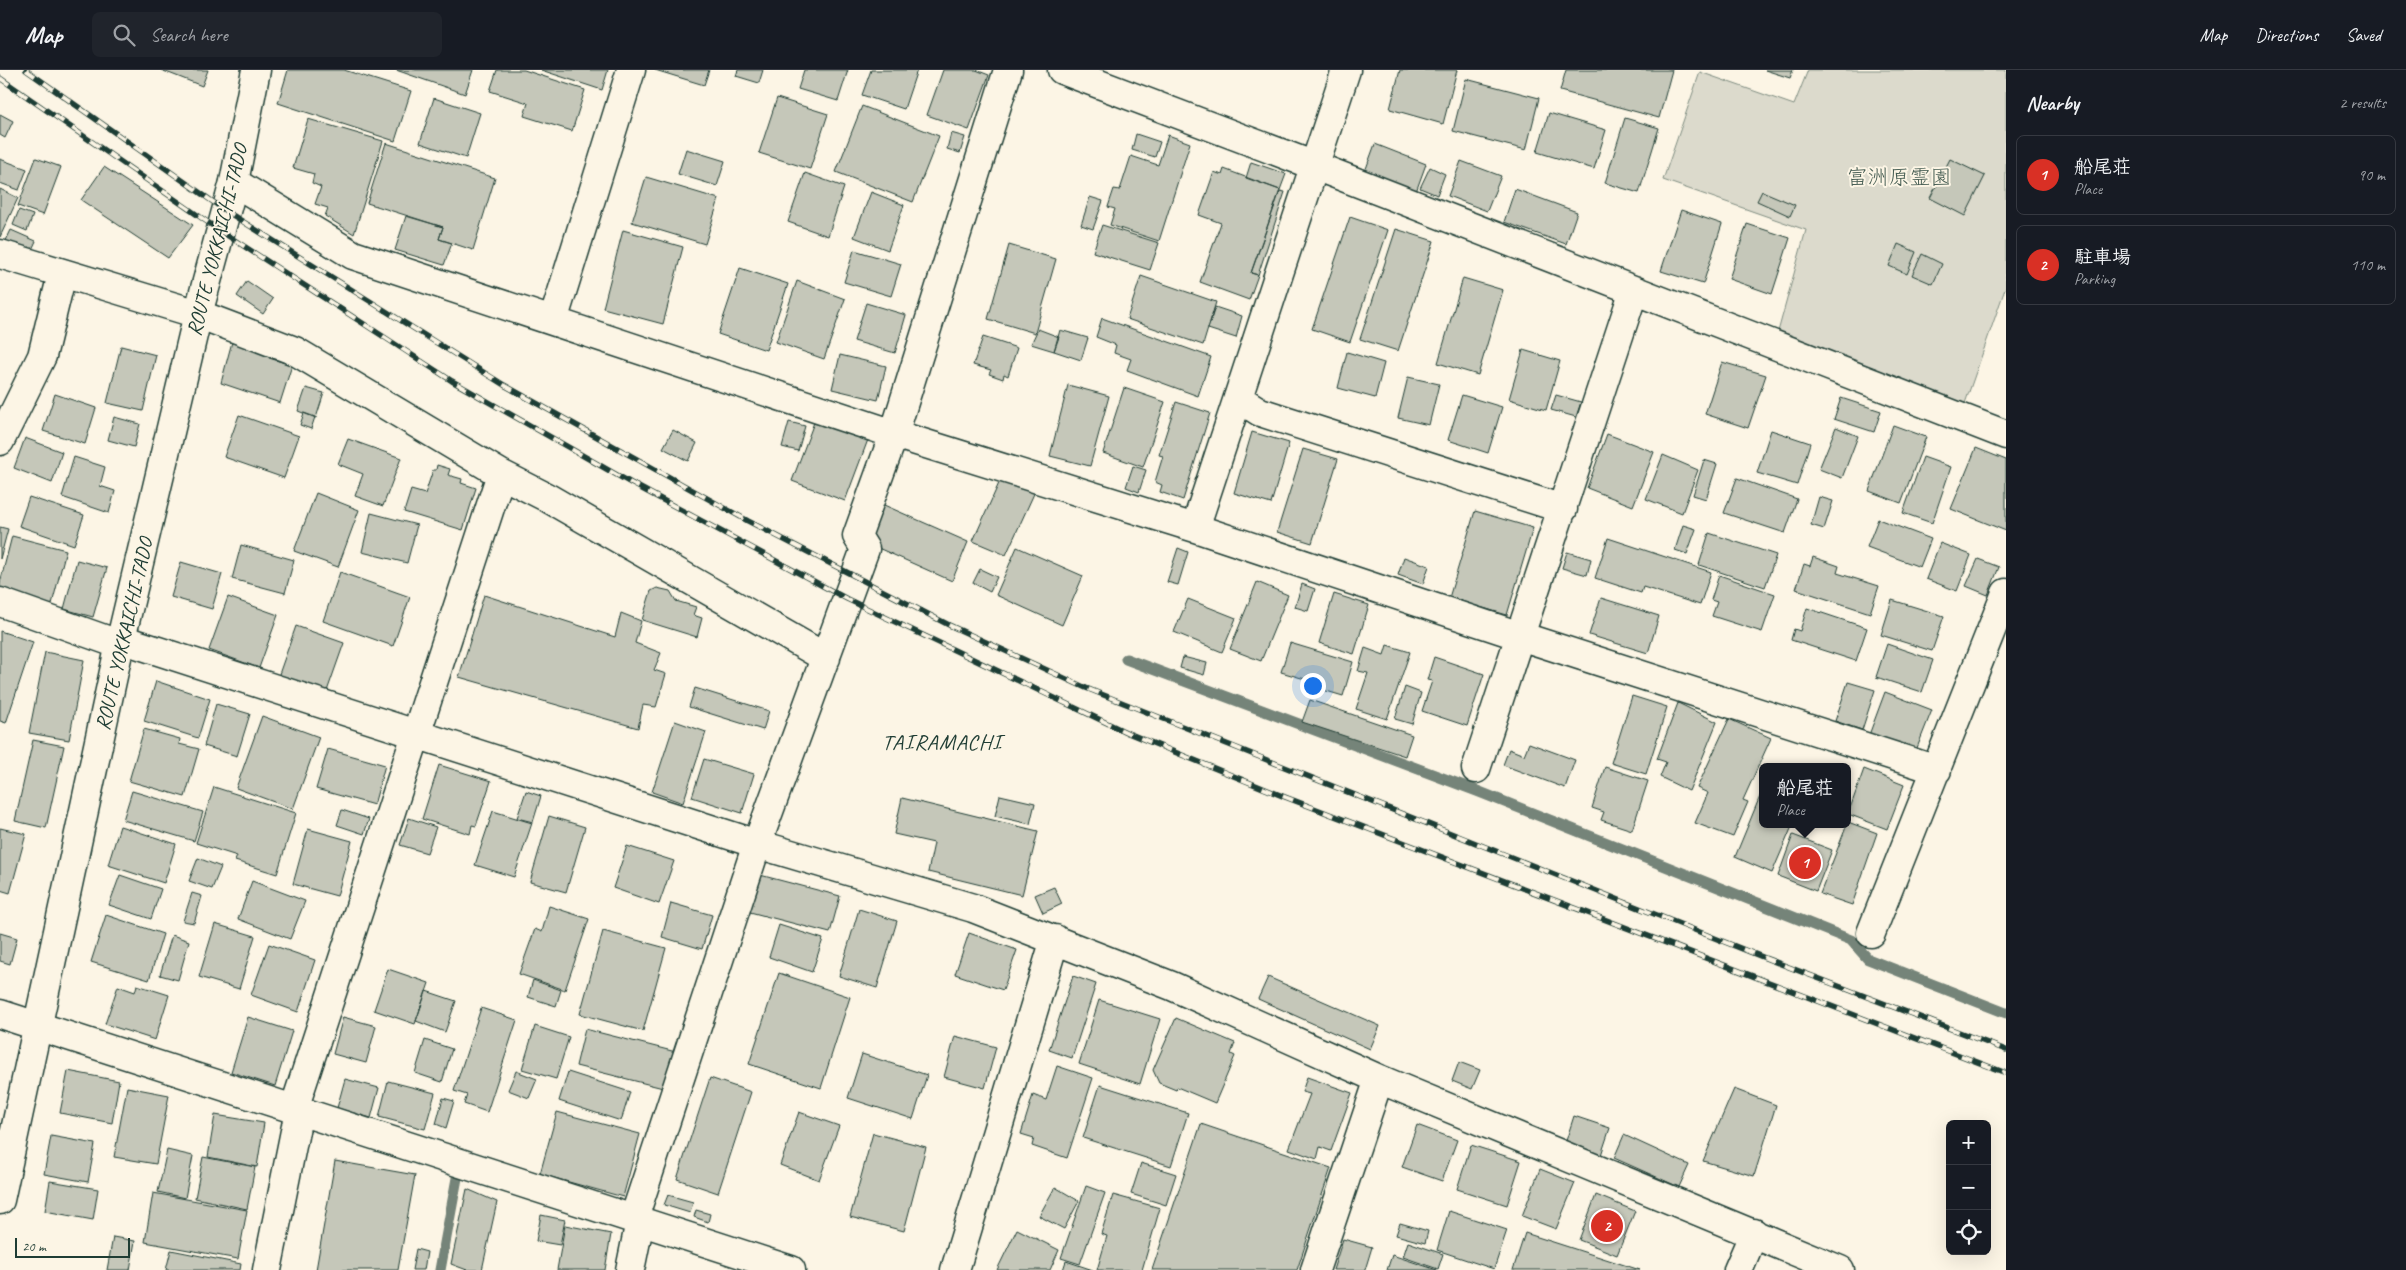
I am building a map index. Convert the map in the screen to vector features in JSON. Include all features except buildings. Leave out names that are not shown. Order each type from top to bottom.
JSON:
[{"type":"street","name":"ROUTE YOKKAICHI-TADO","points":[[0,1200],[36,1026],[121,642],[198,314],[234,182],[256,70]]},
{"type":"street","points":[[553,321],[631,70]]},
{"type":"street","points":[[630,1270],[637,1220],[757,844],[865,549],[857,536],[894,434],[1008,70]]},
{"type":"street","points":[[1062,70],[1315,166],[2006,435]]},
{"type":"street","points":[[1195,528],[1346,70]]},
{"type":"street","points":[[234,182],[352,255],[894,434],[1195,528],[1520,636],[1937,770]]},
{"type":"street","points":[[0,254],[198,314],[295,351],[501,474],[548,498],[826,658]]},
{"type":"street","points":[[0,441],[42,356],[62,274]]},
{"type":"street","points":[[1476,769],[1634,290]]},
{"type":"street","points":[[1238,398],[1260,412],[1563,509]]},
{"type":"street","points":[[267,1270],[297,1110],[501,474]]},
{"type":"street","points":[[1871,933],[2006,593]]},
{"type":"street","points":[[0,602],[757,844],[973,908],[1172,986],[1379,1079],[1840,1270]]},
{"type":"street","points":[[955,1270],[1055,939]]},
{"type":"street","points":[[0,1014],[791,1270]]},
{"type":"street","points":[[1315,1270],[1379,1079]]},
{"type":"street","points":[[1738,1270],[1754,1233]]},
{"type":"green space","name":"富洲原霊園","points":[[1808,70],[2006,70],[2006,286],[1962,412],[1776,339],[1806,230],[1663,180],[1700,72],[1794,105]]},
{"type":"waterway","points":[[1126,659],[1477,791],[1851,940],[1868,959],[2006,1013]]},
{"type":"waterway","points":[[440,1270],[457,1178]]},
{"type":"railway","points":[[26,70],[226,211],[504,385],[748,521],[949,625],[1086,688],[1765,958],[2006,1050]]},
{"type":"railway","points":[[0,78],[219,230],[452,381],[631,483],[847,599],[1128,733],[1285,797],[2006,1073]]},
{"type":"place","name":"船尾荘","points":[[1805,863]]},
{"type":"place","name":"駐車場","points":[[1607,1226]]},
{"type":"district","name":"TAIRAMACHI","points":[[942,741]]}]
